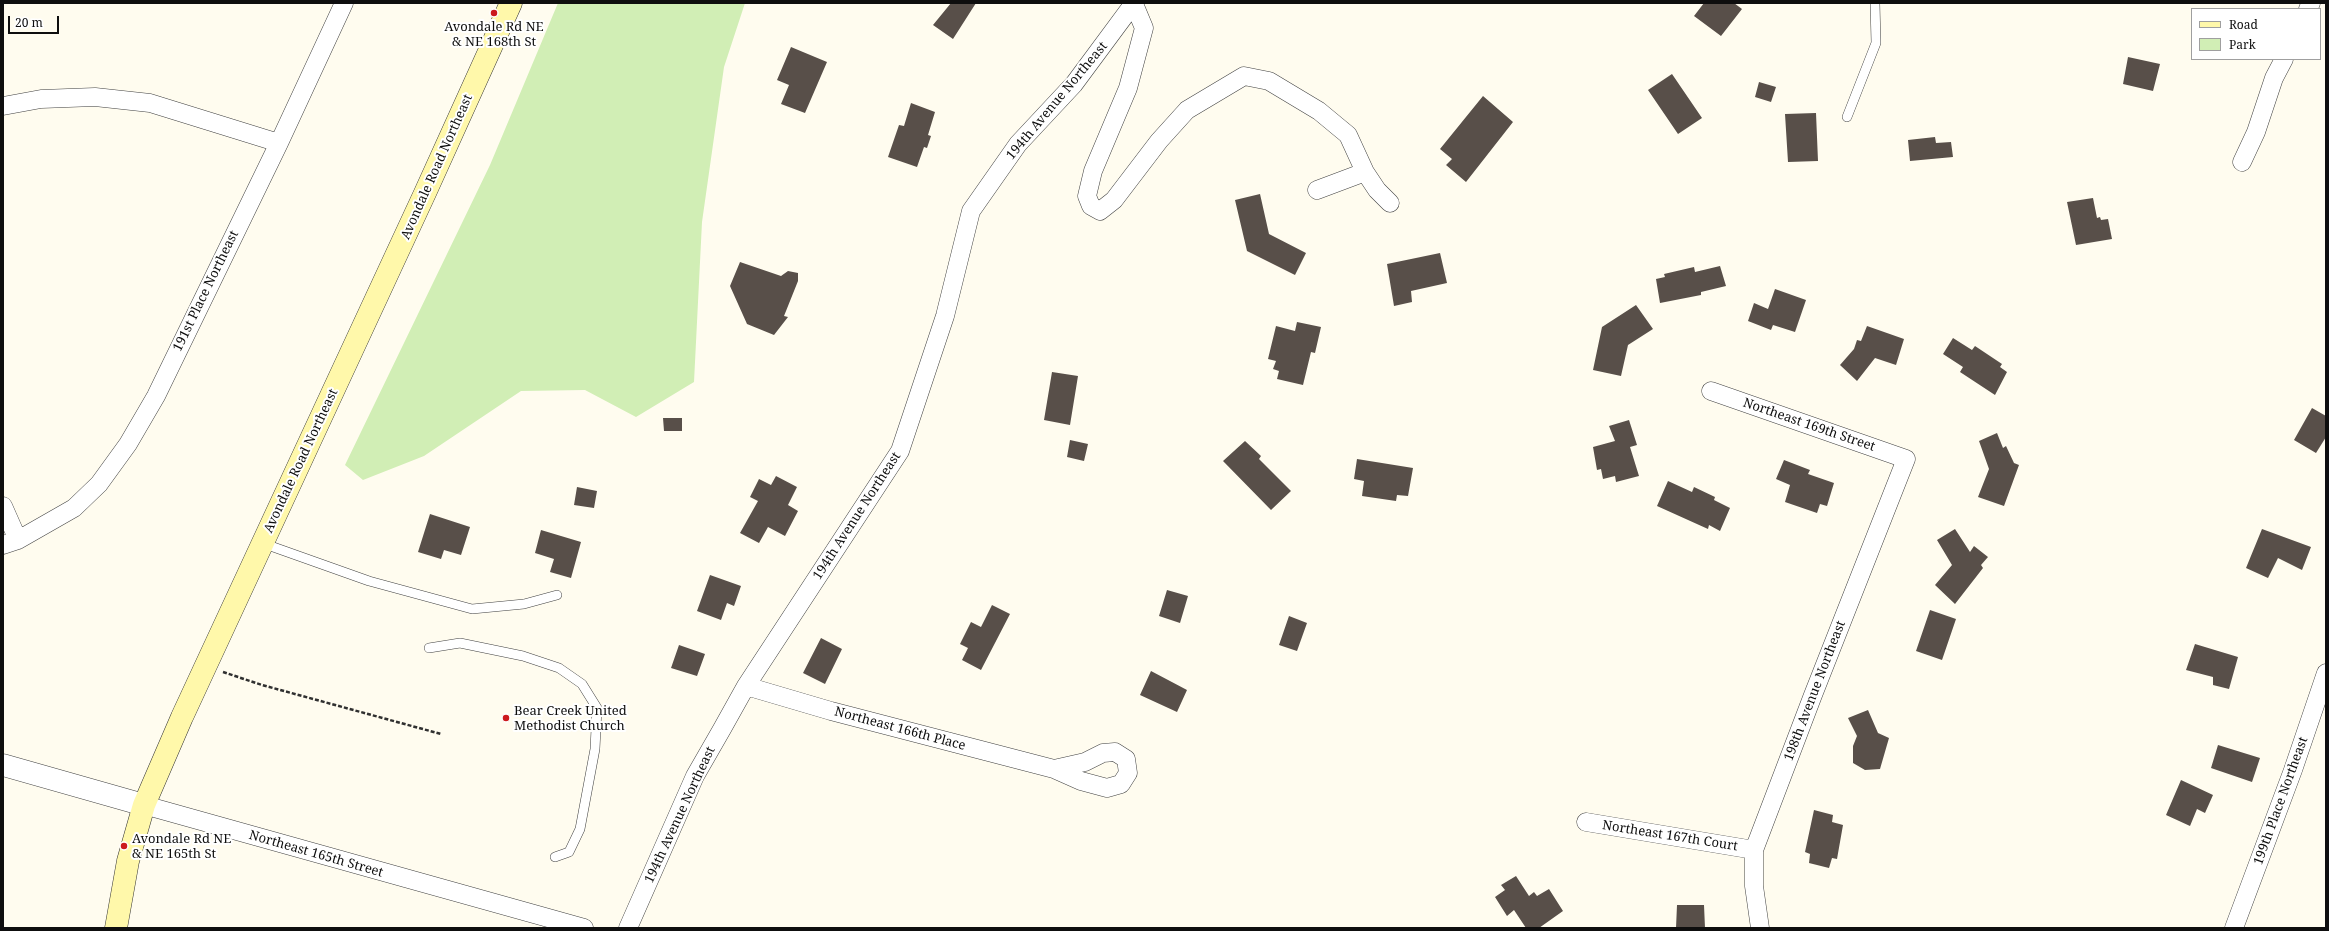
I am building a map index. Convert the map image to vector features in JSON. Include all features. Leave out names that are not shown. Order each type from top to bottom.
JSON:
[{"type":"main road","name":"Avondale Road Northeast","points":[[116,928],[128,861],[144,805],[262,543],[419,207],[511,3]]},
{"type":"street","name":"191st Place Northeast","points":[[11,543],[74,508],[99,484],[128,444],[156,396],[279,142],[344,3]]},
{"type":"street","points":[[1134,3],[1144,28],[1128,88],[1093,171],[1086,196],[1091,206],[1100,211],[1114,200],[1159,141],[1187,110],[1244,76],[1269,81],[1319,111],[1348,135],[1365,172],[1377,190],[1390,204]]},
{"type":"street","name":"194th Avenue Northeast","points":[[628,928],[695,776],[746,686],[900,451],[945,316],[971,211],[1018,144],[1074,84],[1134,3]]},
{"type":"street","points":[[2242,162],[2256,132],[2274,78],[2283,60]]},
{"type":"street","points":[[3,106],[41,99],[95,97],[150,104],[279,142]]},
{"type":"street","points":[[1317,190],[1365,172]]},
{"type":"street","name":"Northeast 169th Street","points":[[1712,391],[1906,459]]},
{"type":"street","name":"198th Avenue Northeast","points":[[1760,928],[1754,886],[1754,850],[1812,695],[1906,459]]},
{"type":"street","points":[[3,506],[11,543]]},
{"type":"street","name":"199th Place Northeast","points":[[2234,928],[2293,770],[2326,673]]},
{"type":"street","name":"Northeast 166th Place","points":[[746,686],[831,711],[1054,769]]},
{"type":"street","name":"Northeast 165th Street","points":[[3,765],[584,928]]},
{"type":"street","name":"Northeast 167th Court","points":[[1586,822],[1754,850]]},
{"type":"lane","points":[[1847,117],[1876,43],[1875,3]]},
{"type":"lane","points":[[262,543],[369,581],[472,609],[524,604],[557,595]]},
{"type":"lane","points":[[429,648],[460,643],[523,656],[559,668],[582,684],[597,708],[595,749],[580,829],[569,852],[555,857]]},
{"type":"path","points":[[206,666],[262,685],[442,734]]},
{"type":"green space","points":[[558,3],[745,3],[724,67],[702,222],[694,382],[636,417],[585,390],[521,391],[424,456],[363,480],[345,465],[490,165]]},
{"type":"building","points":[[951,3],[976,3],[953,39],[933,25]]},
{"type":"building","points":[[1704,3],[1734,3],[1742,9],[1721,36],[1694,16]]},
{"type":"building","points":[[791,47],[827,62],[805,113],[781,104],[789,85],[777,80]]},
{"type":"building","points":[[2128,57],[2160,64],[2153,91],[2123,84]]},
{"type":"building","points":[[1672,74],[1702,118],[1678,134],[1648,90]]},
{"type":"building","points":[[1759,82],[1776,87],[1771,102],[1755,97]]},
{"type":"building","points":[[1483,96],[1513,122],[1466,182],[1446,165],[1452,159],[1440,149]]},
{"type":"building","points":[[911,103],[935,112],[928,135],[931,136],[927,148],[924,147],[917,167],[888,157],[899,125],[904,126]]},
{"type":"building","points":[[1816,113],[1818,161],[1788,162],[1785,114]]},
{"type":"building","points":[[1935,137],[1936,143],[1951,142],[1953,157],[1910,161],[1908,140]]},
{"type":"building","points":[[1260,194],[1269,234],[1306,253],[1295,275],[1247,251],[1235,200]]},
{"type":"building","points":[[2093,198],[2097,218],[2100,217],[2101,220],[2108,219],[2112,239],[2076,245],[2067,202]]},
{"type":"building","points":[[1440,253],[1447,283],[1411,291],[1412,302],[1394,306],[1387,264]]},
{"type":"building","points":[[740,262],[781,276],[788,271],[798,273],[798,281],[784,316],[788,317],[774,335],[747,324],[730,286]]},
{"type":"building","points":[[1720,266],[1726,286],[1701,292],[1701,295],[1660,303],[1656,279],[1665,277],[1664,274],[1694,267],[1695,272]]},
{"type":"building","points":[[1775,289],[1806,300],[1795,332],[1773,325],[1771,330],[1748,321],[1754,303],[1768,309]]},
{"type":"building","points":[[1636,305],[1653,329],[1628,345],[1621,376],[1593,370],[1602,327]]},
{"type":"building","points":[[1297,322],[1321,327],[1315,353],[1311,352],[1303,385],[1277,379],[1279,371],[1273,369],[1276,361],[1268,359],[1276,326],[1295,331]]},
{"type":"building","points":[[1867,326],[1904,339],[1896,365],[1875,358],[1857,381],[1840,365],[1854,349],[1857,340],[1861,341]]},
{"type":"building","points":[[1953,338],[1972,350],[1975,346],[2002,364],[2000,367],[2007,372],[1995,395],[1960,372],[1963,367],[1943,354]]},
{"type":"building","points":[[1052,372],[1078,376],[1070,425],[1044,420]]},
{"type":"building","points":[[2312,408],[2326,416],[2326,437],[2316,453],[2294,440]]},
{"type":"building","points":[[663,418],[682,418],[682,431],[664,431]]},
{"type":"building","points":[[1629,420],[1637,445],[1630,447],[1639,476],[1616,482],[1615,476],[1603,479],[1601,469],[1597,470],[1593,447],[1615,441],[1609,426]]},
{"type":"building","points":[[1997,433],[2003,448],[2006,446],[2014,463],[2019,465],[2004,506],[1978,497],[1989,469],[1979,441]]},
{"type":"building","points":[[1070,440],[1088,444],[1084,461],[1067,457]]},
{"type":"building","points":[[1245,441],[1261,456],[1259,459],[1291,491],[1271,510],[1223,461]]},
{"type":"building","points":[[1357,459],[1413,468],[1408,496],[1397,495],[1396,501],[1362,496],[1364,481],[1354,479]]},
{"type":"building","points":[[1784,460],[1810,470],[1808,474],[1834,483],[1827,506],[1820,504],[1817,513],[1785,502],[1790,485],[1776,479]]},
{"type":"building","points":[[776,476],[797,487],[788,505],[798,511],[785,536],[768,527],[759,543],[740,533],[758,501],[750,497],[759,479],[771,485]]},
{"type":"building","points":[[1668,481],[1692,492],[1694,487],[1715,497],[1714,500],[1730,508],[1720,531],[1709,525],[1708,529],[1657,506]]},
{"type":"building","points":[[577,487],[597,491],[594,508],[574,505]]},
{"type":"building","points":[[430,514],[470,527],[461,555],[444,550],[441,559],[418,552]]},
{"type":"building","points":[[1955,529],[1970,552],[1974,546],[1988,557],[1981,565],[1983,568],[1955,604],[1935,585],[1952,565],[1937,540]]},
{"type":"building","points":[[2262,529],[2311,547],[2302,570],[2278,558],[2268,578],[2246,568]]},
{"type":"building","points":[[541,530],[581,542],[571,578],[550,572],[554,559],[535,553]]},
{"type":"building","points":[[710,575],[741,586],[734,606],[727,603],[721,620],[697,611]]},
{"type":"building","points":[[1167,590],[1188,596],[1180,623],[1159,616]]},
{"type":"building","points":[[992,605],[1010,614],[981,670],[962,660],[968,648],[960,644],[971,622],[981,627]]},
{"type":"building","points":[[1930,610],[1956,619],[1942,660],[1916,651]]},
{"type":"building","points":[[1289,616],[1307,623],[1297,651],[1279,645]]},
{"type":"building","points":[[821,638],[842,649],[825,684],[803,673]]},
{"type":"building","points":[[2195,644],[2238,657],[2229,689],[2213,685],[2213,677],[2186,670]]},
{"type":"building","points":[[679,645],[705,654],[697,676],[671,668]]},
{"type":"building","points":[[1151,671],[1187,690],[1177,712],[1140,695]]},
{"type":"building","points":[[1868,710],[1878,733],[1889,738],[1880,769],[1865,770],[1853,763],[1853,746],[1857,736],[1848,718]]},
{"type":"building","points":[[2218,745],[2260,758],[2252,782],[2211,768]]},
{"type":"building","points":[[2181,780],[2213,795],[2205,813],[2197,809],[2190,826],[2166,815]]},
{"type":"building","points":[[1814,810],[1833,815],[1832,822],[1843,825],[1837,859],[1832,858],[1829,868],[1809,863],[1810,854],[1805,852]]},
{"type":"building","points":[[1516,876],[1529,896],[1534,892],[1537,896],[1549,889],[1563,911],[1539,928],[1526,928],[1514,910],[1507,916],[1495,897],[1505,890],[1501,885]]},
{"type":"building","points":[[1677,905],[1704,905],[1705,928],[1676,928]]},
{"type":"place","name":"Avondale Rd NE & NE 168th St","points":[[494,13]]},
{"type":"place","name":"Bear Creek United Methodist Church","points":[[506,718]]},
{"type":"place","name":"Avondale Rd NE & NE 165th St","points":[[124,846]]}]
